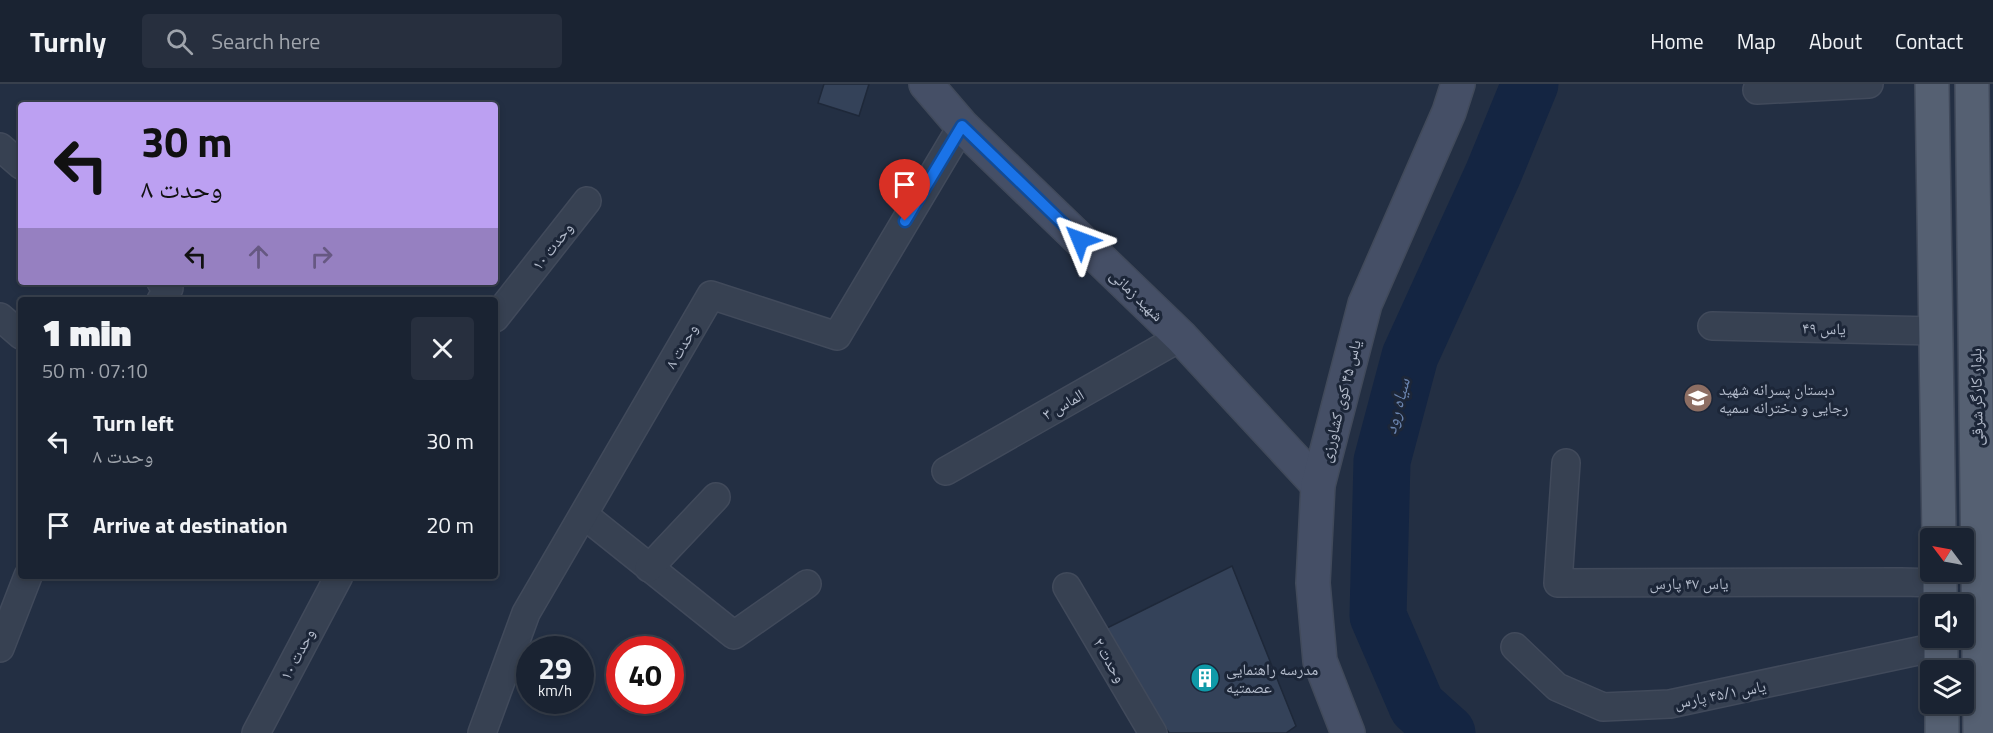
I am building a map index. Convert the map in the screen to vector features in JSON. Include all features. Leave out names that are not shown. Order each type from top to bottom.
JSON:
[{"type":"main road","points":[[1932,84],[1939,528]]},
{"type":"main road","name":"بلوار کارگر شرقی","points":[[1972,84],[1983,144],[1986,662],[1980,722]]},
{"type":"street","name":"یاس ۴۵ کوی کشاورزی","points":[[1348,733],[1320,661],[1313,583],[1318,485],[1365,304],[1449,112],[1458,84]]},
{"type":"street","points":[[1757,90],[1869,84]]},
{"type":"street","name":"شهید زمانی","points":[[934,86],[962,126],[1181,338],[1318,485]]},
{"type":"street","name":"وحدت ۸","points":[[490,729],[526,613],[711,295],[837,336],[962,126]]},
{"type":"street","points":[[0,147],[18,162]]},
{"type":"street","name":"وحدت ۱۰","points":[[498,314],[587,201]]},
{"type":"street","points":[[0,317],[18,332]]},
{"type":"street","name":"یاس ۴۹","points":[[1712,326],[1935,331]]},
{"type":"street","name":"الماس ۳","points":[[946,471],[1181,338]]},
{"type":"street","name":"یاس ۴۷ پارس","points":[[1566,463],[1558,583],[1901,582],[1940,586]]},
{"type":"street","points":[[649,568],[716,497]]},
{"type":"street","points":[[584,515],[734,635],[807,584]]},
{"type":"street","points":[[0,648],[27,579]]},
{"type":"street","name":"وحدت ۱۰","points":[[256,733],[337,579]]},
{"type":"street","name":"وحدت ۲","points":[[1067,587],[1153,733]]},
{"type":"street","name":"یاس ۴۵/۱ پارس","points":[[1515,647],[1557,687],[1603,707],[1670,704],[1941,651]]},
{"type":"building","points":[[824,84],[869,84],[859,116],[818,103]]},
{"type":"building","name":"مدرسه راهنمایی عصمتیه","points":[[1232,566],[1296,726],[1286,733],[1169,733],[1103,630]]},
{"type":"waterway","name":"سیاه رود","points":[[1447,733],[1417,706],[1378,616],[1382,461],[1410,356],[1493,174],[1530,84]]},
{"type":"place","name":"دبستان پسرانه شهید رجایی و دخترانه سمیه","points":[[1698,398]]},
{"type":"place","name":"مدرسه راهنمایی عصمتیه","points":[[1205,678]]},
{"type":"route","points":[[905,221],[962,126],[1080,240]]}]
